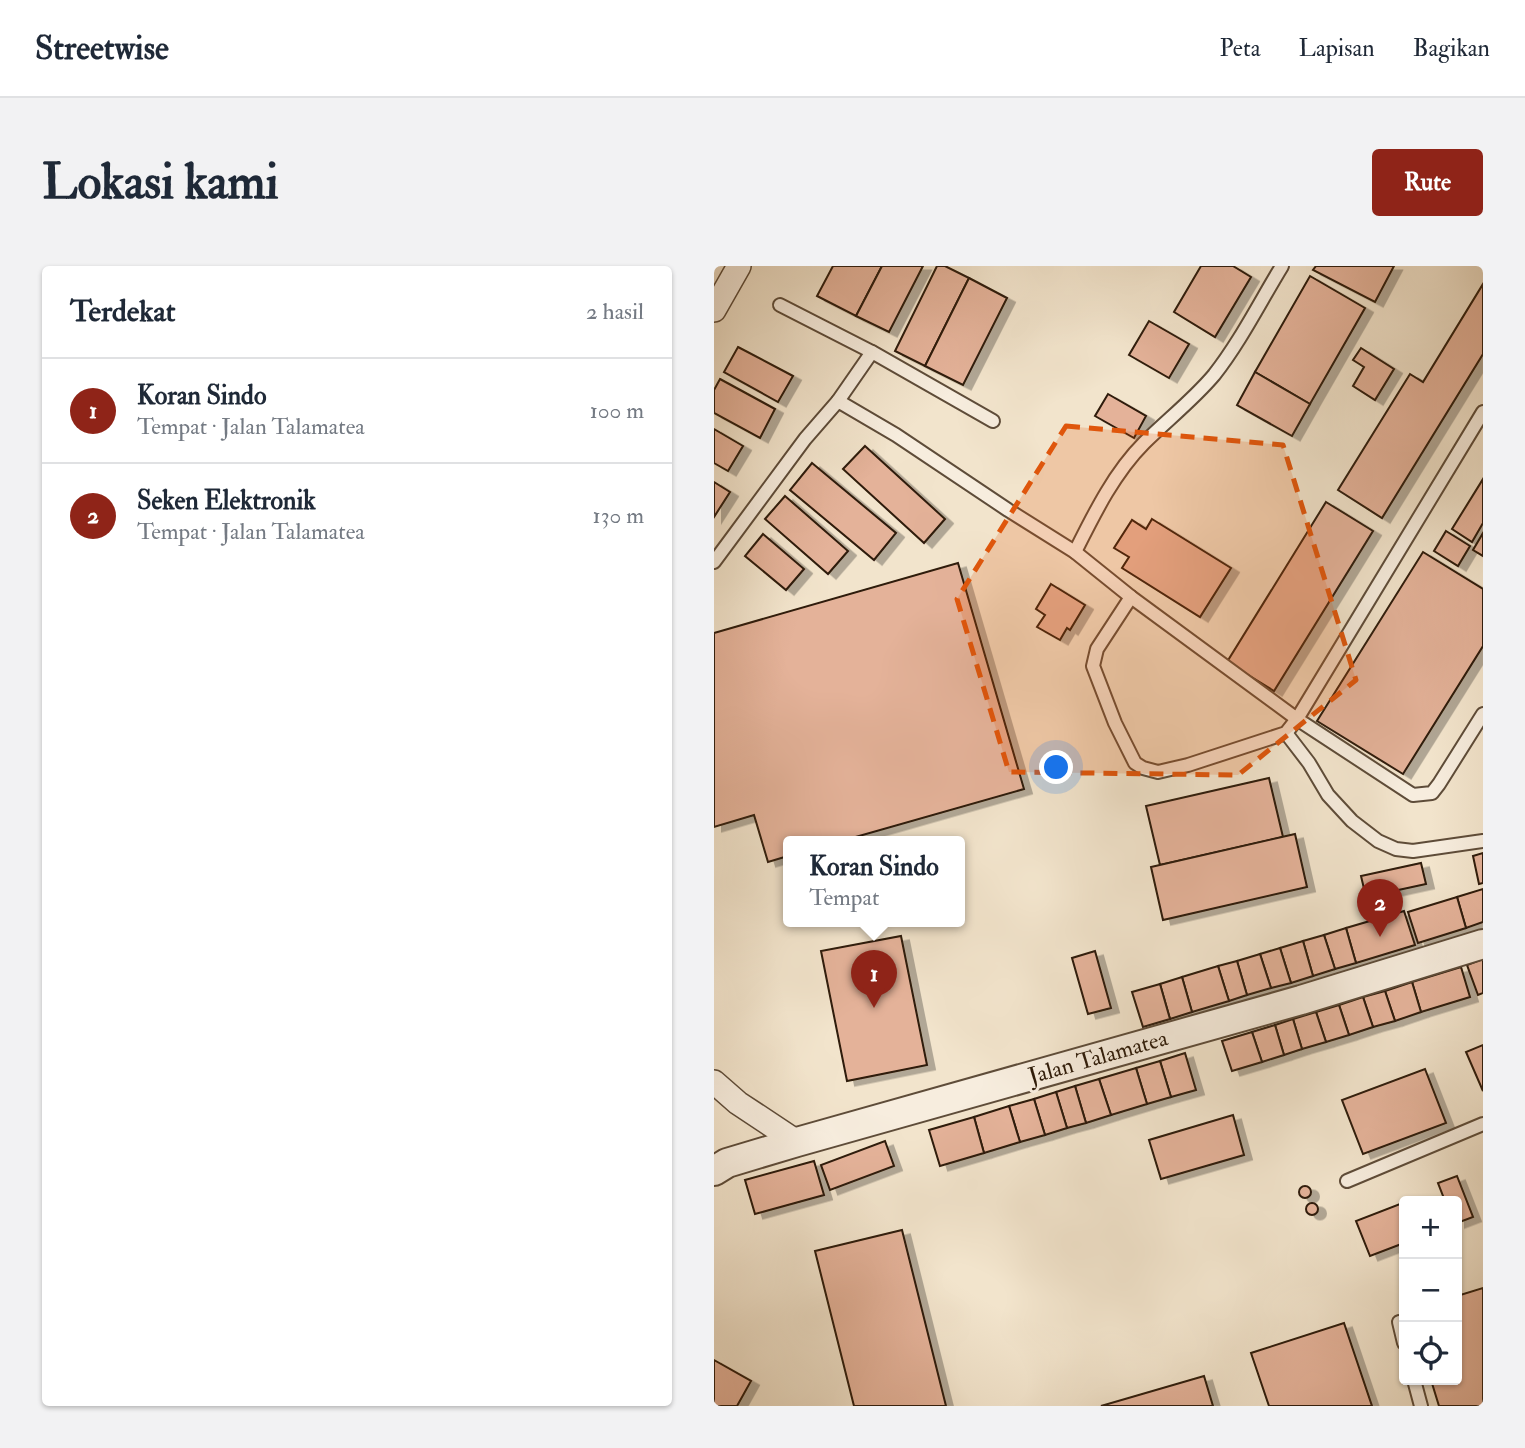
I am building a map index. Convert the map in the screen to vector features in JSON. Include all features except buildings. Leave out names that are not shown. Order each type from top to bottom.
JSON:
[{"type":"street","points":[[714,310],[739,266]]},
{"type":"street","name":"Jalan Talamatea","points":[[714,1171],[727,1163],[797,1142],[1301,1000],[1483,944]]},
{"type":"street","points":[[714,1082],[738,1103],[797,1142]]},
{"type":"lane","points":[[1075,552],[1097,508],[1142,445],[1214,375],[1282,266]]},
{"type":"lane","points":[[780,305],[873,352],[993,421]]},
{"type":"lane","points":[[714,562],[873,352]]},
{"type":"lane","points":[[838,401],[896,435],[1075,552],[1131,597],[1297,719],[1413,795],[1432,793],[1439,785],[1483,714]]},
{"type":"lane","points":[[1131,597],[1097,649],[1093,666],[1115,723],[1135,762],[1143,768],[1158,772],[1236,751],[1286,733],[1483,412]]},
{"type":"lane","points":[[1286,733],[1309,763],[1328,795],[1352,821],[1378,841],[1396,849],[1413,851],[1483,841]]},
{"type":"lane","points":[[1347,1181],[1483,1124]]},
{"type":"lane","points":[[1415,1385],[1421,1406]]},
{"type":"highlighted area","points":[[1066,426],[1283,445],[1356,680],[1238,775],[1009,772],[957,599]]},
{"type":"place","name":"Seken Elektronik","points":[[1380,937]]},
{"type":"place","name":"Koran Sindo","points":[[874,1008]]}]
